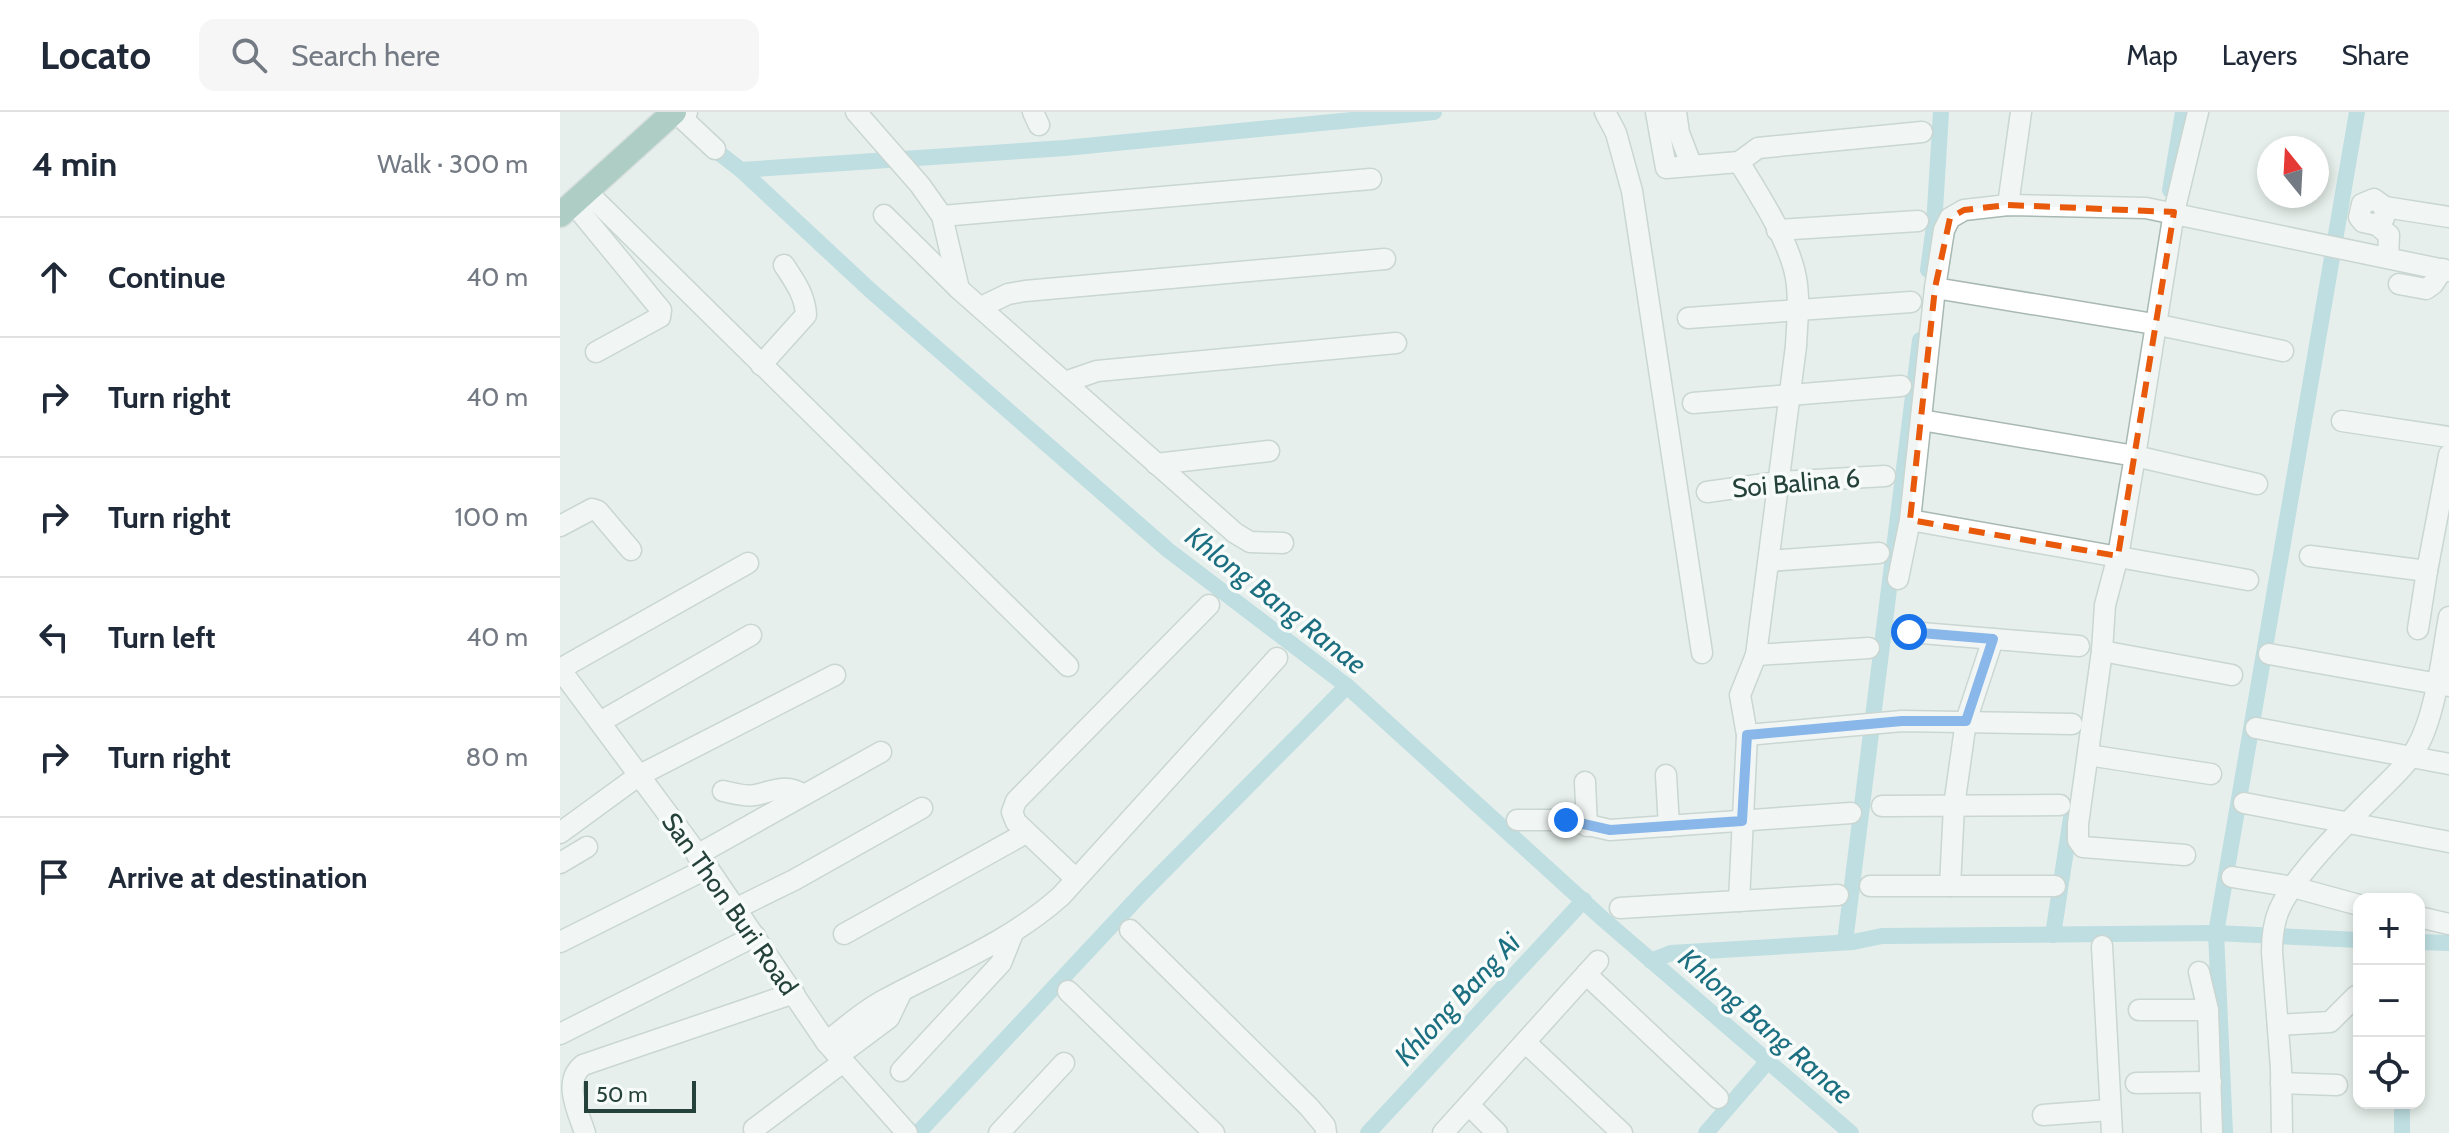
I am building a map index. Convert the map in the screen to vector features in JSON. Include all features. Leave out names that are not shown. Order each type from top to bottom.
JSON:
[{"type":"main road","points":[[573,203],[674,112]]},
{"type":"street","points":[[687,112],[683,119],[715,149]]},
{"type":"street","points":[[1605,112],[1616,133],[1632,191],[1702,653]]},
{"type":"street","points":[[1656,112],[1670,134]]},
{"type":"street","points":[[1676,112],[1666,168],[1739,162],[1758,148],[1922,132]]},
{"type":"street","points":[[2008,205],[2021,112]]},
{"type":"street","points":[[2185,855],[2083,847],[2078,840],[2078,824],[2102,651],[2105,605],[2118,556],[2174,212],[2198,112]]},
{"type":"street","points":[[860,117],[920,185],[942,216],[959,289]]},
{"type":"street","points":[[1739,162],[1792,263],[1798,310],[1756,655],[1740,695],[1747,735],[1739,901]]},
{"type":"street","points":[[942,216],[1371,179]]},
{"type":"street","points":[[573,203],[661,310],[660,317],[596,352]]},
{"type":"street","points":[[573,203],[761,365],[1068,666]]},
{"type":"street","points":[[1898,579],[1910,520],[1944,230],[1950,218],[1964,210],[2008,205],[2117,206],[2174,212],[2446,270]]},
{"type":"street","points":[[884,215],[959,289],[1244,540],[1283,543]]},
{"type":"street","points":[[2388,257],[2389,235],[2381,216],[2449,217]]},
{"type":"street","points":[[1777,230],[1918,221]]},
{"type":"street","points":[[981,307],[1008,294],[1025,291],[1385,259]]},
{"type":"street","points":[[761,365],[806,315],[805,302],[784,265]]},
{"type":"street","points":[[2399,284],[2426,289],[2446,270]]},
{"type":"street","points":[[1935,288],[2154,324],[2283,351]]},
{"type":"street","points":[[1688,318],[1911,302]]},
{"type":"street","points":[[1065,382],[1097,371],[1396,343]]},
{"type":"street","points":[[1693,403],[1901,386]]},
{"type":"street","points":[[1921,420],[2135,456],[2257,484]]},
{"type":"street","points":[[2342,421],[2449,437]]},
{"type":"street","points":[[1156,464],[1269,451]]},
{"type":"street","points":[[2418,629],[2449,455]]},
{"type":"street","name":"Soi Balina 6","points":[[1707,492],[1779,482],[1885,476]]},
{"type":"street","points":[[560,526],[592,509],[598,511],[631,550]]},
{"type":"street","points":[[1910,520],[2248,580]]},
{"type":"street","points":[[1769,561],[1879,553]]},
{"type":"street","points":[[2310,556],[2427,571]]},
{"type":"street","points":[[560,669],[748,563]]},
{"type":"street","points":[[1076,879],[1016,822],[1012,812],[1016,801],[1209,605]]},
{"type":"street","points":[[2282,1133],[2272,943],[2279,909],[2293,887],[2349,821],[2418,746],[2443,685],[2449,617]]},
{"type":"street","points":[[1909,632],[2079,646]]},
{"type":"street","points":[[600,722],[751,635]]},
{"type":"street","points":[[1950,886],[1954,805],[1966,721],[1993,639]]},
{"type":"street","points":[[1756,655],[1869,648]]},
{"type":"street","points":[[2102,651],[2232,675]]},
{"type":"street","points":[[2269,654],[2443,685]]},
{"type":"street","points":[[754,1129],[836,1053],[882,1000],[1013,933],[1038,916],[1076,879],[1277,658]]},
{"type":"street","name":"San Thon Buri Road","points":[[560,669],[568,698],[600,722],[836,1053],[900,1130]]},
{"type":"street","points":[[560,833],[638,776],[835,675]]},
{"type":"street","points":[[1747,735],[1902,721],[2072,724]]},
{"type":"street","points":[[2256,728],[2449,764]]},
{"type":"street","points":[[560,942],[702,861],[804,795],[881,752]]},
{"type":"street","points":[[2088,755],[2211,774]]},
{"type":"street","points":[[1666,775],[1669,826]]},
{"type":"street","points":[[1585,782],[1587,826]]},
{"type":"street","points":[[723,791],[753,795],[784,787],[804,795]]},
{"type":"street","points":[[2244,803],[2449,842]]},
{"type":"street","points":[[1882,806],[2060,805]]},
{"type":"street","points":[[735,909],[794,880],[922,808]]},
{"type":"street","points":[[1517,820],[1555,818],[1610,830],[1851,813]]},
{"type":"street","points":[[844,934],[1026,833]]},
{"type":"street","points":[[560,863],[587,847]]},
{"type":"street","points":[[2232,877],[2293,887],[2353,903]]},
{"type":"street","points":[[1870,886],[2055,886]]},
{"type":"street","points":[[1620,908],[1838,895]]},
{"type":"street","points":[[2425,918],[2449,924]]},
{"type":"street","points":[[1130,930],[1309,1107],[1325,1126],[1326,1133]]},
{"type":"street","points":[[901,1071],[1001,963],[1013,933]]},
{"type":"street","points":[[560,1034],[755,936]]},
{"type":"street","points":[[2102,946],[2112,1133]]},
{"type":"street","points":[[1443,1133],[1592,967],[1718,1098]]},
{"type":"street","points":[[2199,972],[2208,1010],[2212,1133]]},
{"type":"street","points":[[1068,991],[1214,1133]]},
{"type":"street","points":[[585,1133],[571,1086],[575,1071],[583,1065],[794,993]]},
{"type":"street","points":[[2278,1025],[2336,1020],[2353,1000]]},
{"type":"street","points":[[2139,1010],[2208,1010]]},
{"type":"street","points":[[1525,1042],[1622,1133]]},
{"type":"street","points":[[999,1133],[1064,1063]]},
{"type":"street","points":[[2136,1083],[2211,1082]]},
{"type":"street","points":[[2281,1083],[2337,1085]]},
{"type":"street","points":[[1469,1105],[1497,1133]]},
{"type":"street","points":[[2043,1115],[2110,1110]]},
{"type":"highlighted area","points":[[2008,205],[2174,212],[2118,556],[1910,520],[1935,288],[1950,218],[1964,210]]},
{"type":"waterway","points":[[741,170],[1065,148],[1434,112]]},
{"type":"waterway","points":[[1928,270],[1941,112]]},
{"type":"waterway","points":[[2170,190],[2183,112]]},
{"type":"waterway","points":[[2225,1133],[2216,933],[2357,112]]},
{"type":"waterway","name":"Khlong Bang Ranae","points":[[706,143],[741,170],[870,290],[1168,550],[1347,686],[1603,919],[1851,1133]]},
{"type":"waterway","points":[[1845,942],[1920,340]]},
{"type":"waterway","points":[[918,1133],[1142,893],[1347,686]]},
{"type":"waterway","points":[[2053,935],[2071,818]]},
{"type":"waterway","name":"Khlong Bang Ai","points":[[1368,1133],[1584,900]]},
{"type":"waterway","points":[[1651,961],[1671,953],[1853,942],[1882,936],[2216,933],[2353,940]]},
{"type":"waterway","points":[[2425,942],[2449,943]]},
{"type":"waterway","points":[[1706,1133],[1768,1061]]},
{"type":"waterway","points":[[2402,1109],[2402,1133]]},
{"type":"route","points":[[1566,820],[1610,830],[1742,821],[1747,735],[1902,721],[1966,721],[1993,639],[1909,632]]}]
